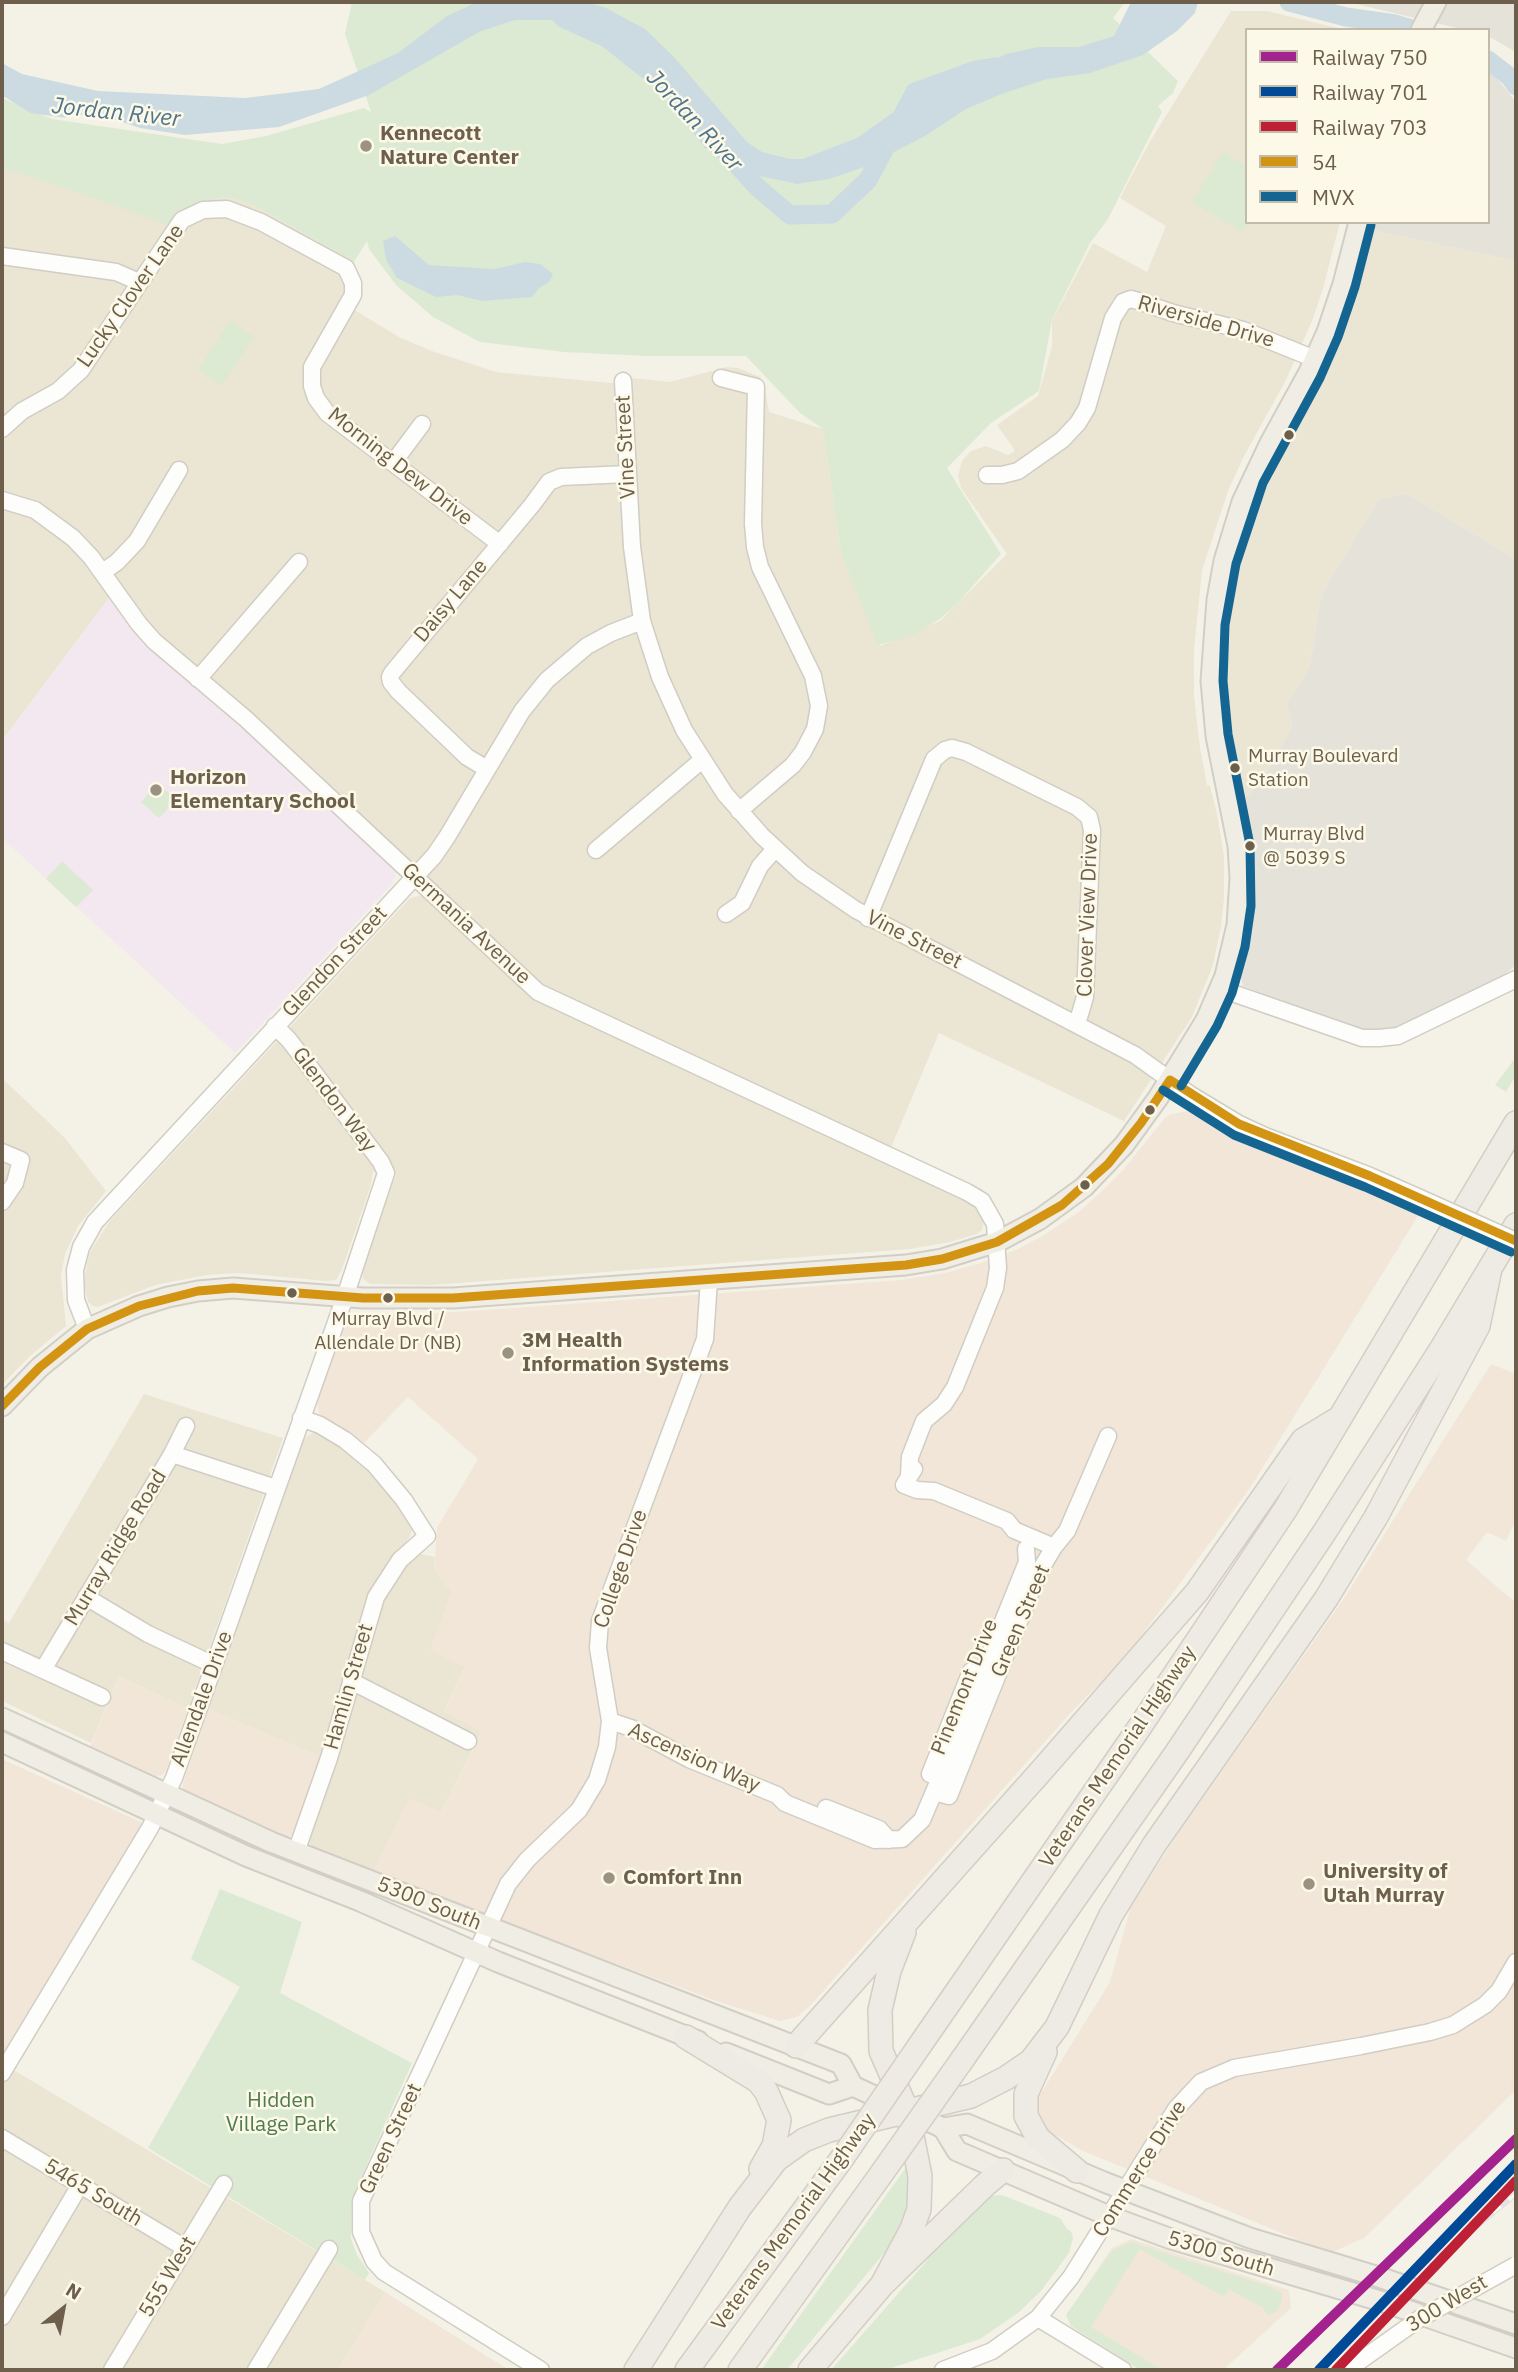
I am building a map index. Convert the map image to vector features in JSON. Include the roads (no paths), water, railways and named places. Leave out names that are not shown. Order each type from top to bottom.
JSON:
[{"type":"highway","name":"Veterans Memorial Highway","points":[[687,2370],[843,2157],[1127,1746],[1270,1533],[1516,1123]]},
{"type":"highway","name":"Veterans Memorial Highway","points":[[740,2370],[882,2174],[1177,1752],[1309,1556],[1516,1225]]},
{"type":"highway","points":[[1077,2171],[1038,2137],[1026,2116],[1026,2094],[1057,2026],[1111,1915],[1154,1845],[1326,1599],[1376,1517],[1478,1326],[1490,1269]]},
{"type":"highway","points":[[796,2046],[1197,1592],[1303,1440],[1341,1416]]},
{"type":"highway","points":[[882,2285],[912,2229],[919,2209],[919,2176],[907,2111],[881,2051],[880,2010],[889,1972],[909,1919]]},
{"type":"highway","points":[[740,2207],[776,2160],[804,2140],[829,2130],[971,2096],[1006,2078],[1031,2060],[1057,2026]]},
{"type":"highway","points":[[636,2370],[740,2207],[774,2146],[779,2120],[766,2091],[758,2081],[686,2037]]},
{"type":"highway","points":[[810,2370],[882,2285],[1003,2170]]},
{"type":"main road","points":[[1422,28],[1433,6]]},
{"type":"main road","points":[[2,1406],[40,1367],[87,1329],[139,1306],[198,1291],[233,1288],[409,1300],[906,1265],[942,1259],[997,1242],[1062,1205],[1091,1181],[1124,1145],[1170,1080],[1221,989],[1234,944],[1240,878],[1238,846],[1216,736],[1211,681],[1217,600],[1234,526],[1252,478],[1315,359],[1343,284],[1358,224]]},
{"type":"main road","name":"5300 South","points":[[2,1718],[296,1852],[841,2064],[853,2086],[943,2128],[957,2151],[1110,2216],[1171,2239],[1387,2303],[1516,2348]]},
{"type":"main road","name":"5300 South","points":[[2,1742],[235,1851],[360,1901],[477,1953],[828,2094],[853,2086]]},
{"type":"main road","name":"5300 South","points":[[943,2128],[967,2123],[1077,2171],[1250,2238],[1366,2273],[1516,2324]]},
{"type":"street","name":"Lucky Clover Lane","points":[[2,429],[22,411],[58,391],[76,376],[182,220],[196,212],[211,208],[243,214],[346,268]]},
{"type":"street","points":[[2,256],[116,272],[139,282]]},
{"type":"street","name":"Morning Dew Drive","points":[[346,268],[354,283],[353,295],[314,360],[311,373],[316,398],[327,413],[500,544]]},
{"type":"street","name":"Riverside Drive","points":[[987,475],[1018,471],[1062,440],[1078,423],[1089,401],[1113,318],[1123,302],[1131,299],[1173,313],[1243,330],[1315,359]]},
{"type":"street","points":[[721,378],[756,387],[753,524],[755,547],[761,567],[814,676],[819,706],[815,729],[798,758],[739,811]]},
{"type":"street","name":"Vine Street","points":[[623,382],[632,547],[642,621],[667,695],[702,760],[739,811],[775,849],[820,887],[868,918],[1135,1055],[1217,1111],[1265,1136],[1370,1176],[1516,1241]]},
{"type":"street","points":[[393,463],[422,424]]},
{"type":"street","points":[[103,572],[133,546],[179,470]]},
{"type":"street","name":"Daisy Lane","points":[[487,769],[467,757],[394,687],[390,677],[398,664],[533,506],[545,486],[555,478],[628,474]]},
{"type":"street","name":"Germania Avenue","points":[[2,500],[43,514],[73,538],[103,572],[146,632],[246,719],[541,994],[974,1195],[986,1206],[994,1220],[997,1242],[998,1268],[995,1288],[955,1387],[937,1412],[934,1426],[910,1483],[1007,1521],[1029,1543]]},
{"type":"street","points":[[198,679],[299,562]]},
{"type":"street","name":"Glendon Street","points":[[87,1329],[78,1308],[74,1278],[78,1255],[89,1231],[110,1205],[415,877],[447,837],[530,700],[556,671],[587,646],[642,621]]},
{"type":"street","name":"Clover View Drive","points":[[868,918],[934,760],[945,750],[959,749],[966,752],[1077,807],[1089,817],[1092,830],[1085,997],[1084,1008],[1077,1024]]},
{"type":"street","points":[[596,850],[702,760]]},
{"type":"street","points":[[726,914],[742,903],[760,866],[775,849]]},
{"type":"street","points":[[1221,989],[1362,1038],[1379,1038],[1398,1036],[1516,979]]},
{"type":"street","name":"Glendon Way","points":[[275,1027],[309,1065],[381,1162],[386,1173],[345,1297]]},
{"type":"street","points":[[2,1152],[21,1160],[15,1183],[2,1202]]},
{"type":"street","name":"College Drive","points":[[477,1953],[508,1884],[520,1867],[572,1818],[597,1780],[610,1721],[598,1648],[600,1621],[705,1339],[709,1280]]},
{"type":"street","name":"Allendale Drive","points":[[2,2073],[157,1815],[166,1795],[345,1297]]},
{"type":"street","name":"Hamlin Street","points":[[296,1852],[329,1758],[376,1597],[400,1560],[427,1536],[404,1500],[374,1464],[345,1440],[320,1425],[301,1418]]},
{"type":"street","name":"Murray Ridge Road","points":[[44,1668],[186,1426]]},
{"type":"street","name":"Green Street","points":[[934,1792],[949,1796],[1032,1589],[1054,1547],[1067,1531],[1108,1436]]},
{"type":"street","points":[[172,1454],[276,1488]]},
{"type":"street","points":[[1029,1543],[1054,1547]]},
{"type":"street","name":"Pinemont Drive","points":[[912,1829],[922,1820],[934,1792],[1027,1562],[1029,1543]]},
{"type":"street","name":"Pinemont Drive","points":[[912,1829],[913,1816],[1017,1558],[1029,1543]]},
{"type":"street","points":[[86,1597],[148,1634],[214,1665]]},
{"type":"street","points":[[2,1651],[44,1668],[102,1698]]},
{"type":"street","points":[[351,1681],[468,1741]]},
{"type":"street","name":"Ascension Way","points":[[610,1721],[631,1728],[690,1759],[777,1795],[785,1803],[875,1840],[902,1839],[912,1829]]},
{"type":"street","name":"Green Street","points":[[477,1953],[361,2201],[361,2232],[374,2261],[384,2272],[541,2370]]},
{"type":"street","name":"Commerce Drive","points":[[943,2370],[992,2351],[1038,2318],[1071,2277],[1176,2109],[1201,2082],[1234,2068],[1372,2044],[1453,2025],[1485,2005],[1499,1990],[1516,1962]]},
{"type":"street","name":"5465 South","points":[[2,2138],[185,2248]]},
{"type":"street","name":"555 West","points":[[112,2370],[224,2184]]},
{"type":"street","points":[[2,2317],[80,2185]]},
{"type":"street","points":[[256,2370],[329,2249]]},
{"type":"street","name":"300 West","points":[[1347,2370],[1419,2319],[1516,2265]]},
{"type":"street","points":[[1038,2318],[1124,2370]]},
{"type":"water","points":[[587,2],[606,8],[645,29],[673,56],[747,142],[762,152],[790,159],[803,159],[857,138],[898,109],[1006,54],[1038,47],[1079,47],[1114,36],[1131,2],[1198,2],[1195,13],[1177,31],[1143,55],[1090,73],[1047,79],[1004,93],[966,109],[925,136],[867,166],[829,179],[797,184],[751,174],[705,148],[636,59],[590,30],[551,20],[515,20],[479,32],[369,95],[279,127],[185,135],[140,128],[113,119],[67,113],[2,93],[2,63],[22,74],[98,91],[245,98],[319,89],[398,53],[447,16],[475,3]]},
{"type":"water","points":[[395,236],[429,265],[494,269],[525,262],[540,264],[553,274],[549,282],[539,288],[532,297],[482,301],[457,295],[436,297],[397,278],[386,260],[383,241]]},
{"type":"waterway","points":[[1289,2],[1346,17],[1408,28]]},
{"type":"waterway","name":"Jordan River","points":[[563,18],[607,38],[659,79]]},
{"type":"waterway","points":[[1490,62],[1510,77],[1516,86]]},
{"type":"waterway","name":"Jordan River","points":[[721,147],[757,187],[790,215],[832,214],[868,180],[915,92],[976,70],[996,67]]},
{"type":"waterway","name":"Jordan River","points":[[2,84],[34,104],[65,108]]},
{"type":"railway","points":[[1431,2263],[1516,2194]]},
{"type":"rail line","name":"750","points":[[1277,2370],[1516,2139]]},
{"type":"rail line","name":"701","points":[[1319,2370],[1516,2164]]},
{"type":"rail line","name":"703","points":[[1336,2370],[1516,2181]]},
{"type":"place","name":"Kennecott Nature Center","points":[[366,146]]},
{"type":"place","name":"Murray Boulevard Station","points":[[1235,768]]},
{"type":"place","name":"Horizon Elementary School","points":[[156,790]]},
{"type":"place","name":"Murray Blvd @ 5039 S","points":[[1250,846]]},
{"type":"place","name":"Murray Blvd / Allendale Dr (NB)","points":[[388,1298]]},
{"type":"place","name":"3M Health Information Systems","points":[[508,1353]]},
{"type":"place","name":"Comfort Inn","points":[[609,1878]]},
{"type":"place","name":"University of Utah Murray","points":[[1309,1884]]},
{"type":"park label","name":"Hidden Village Park","points":[[281,2113]]}]
